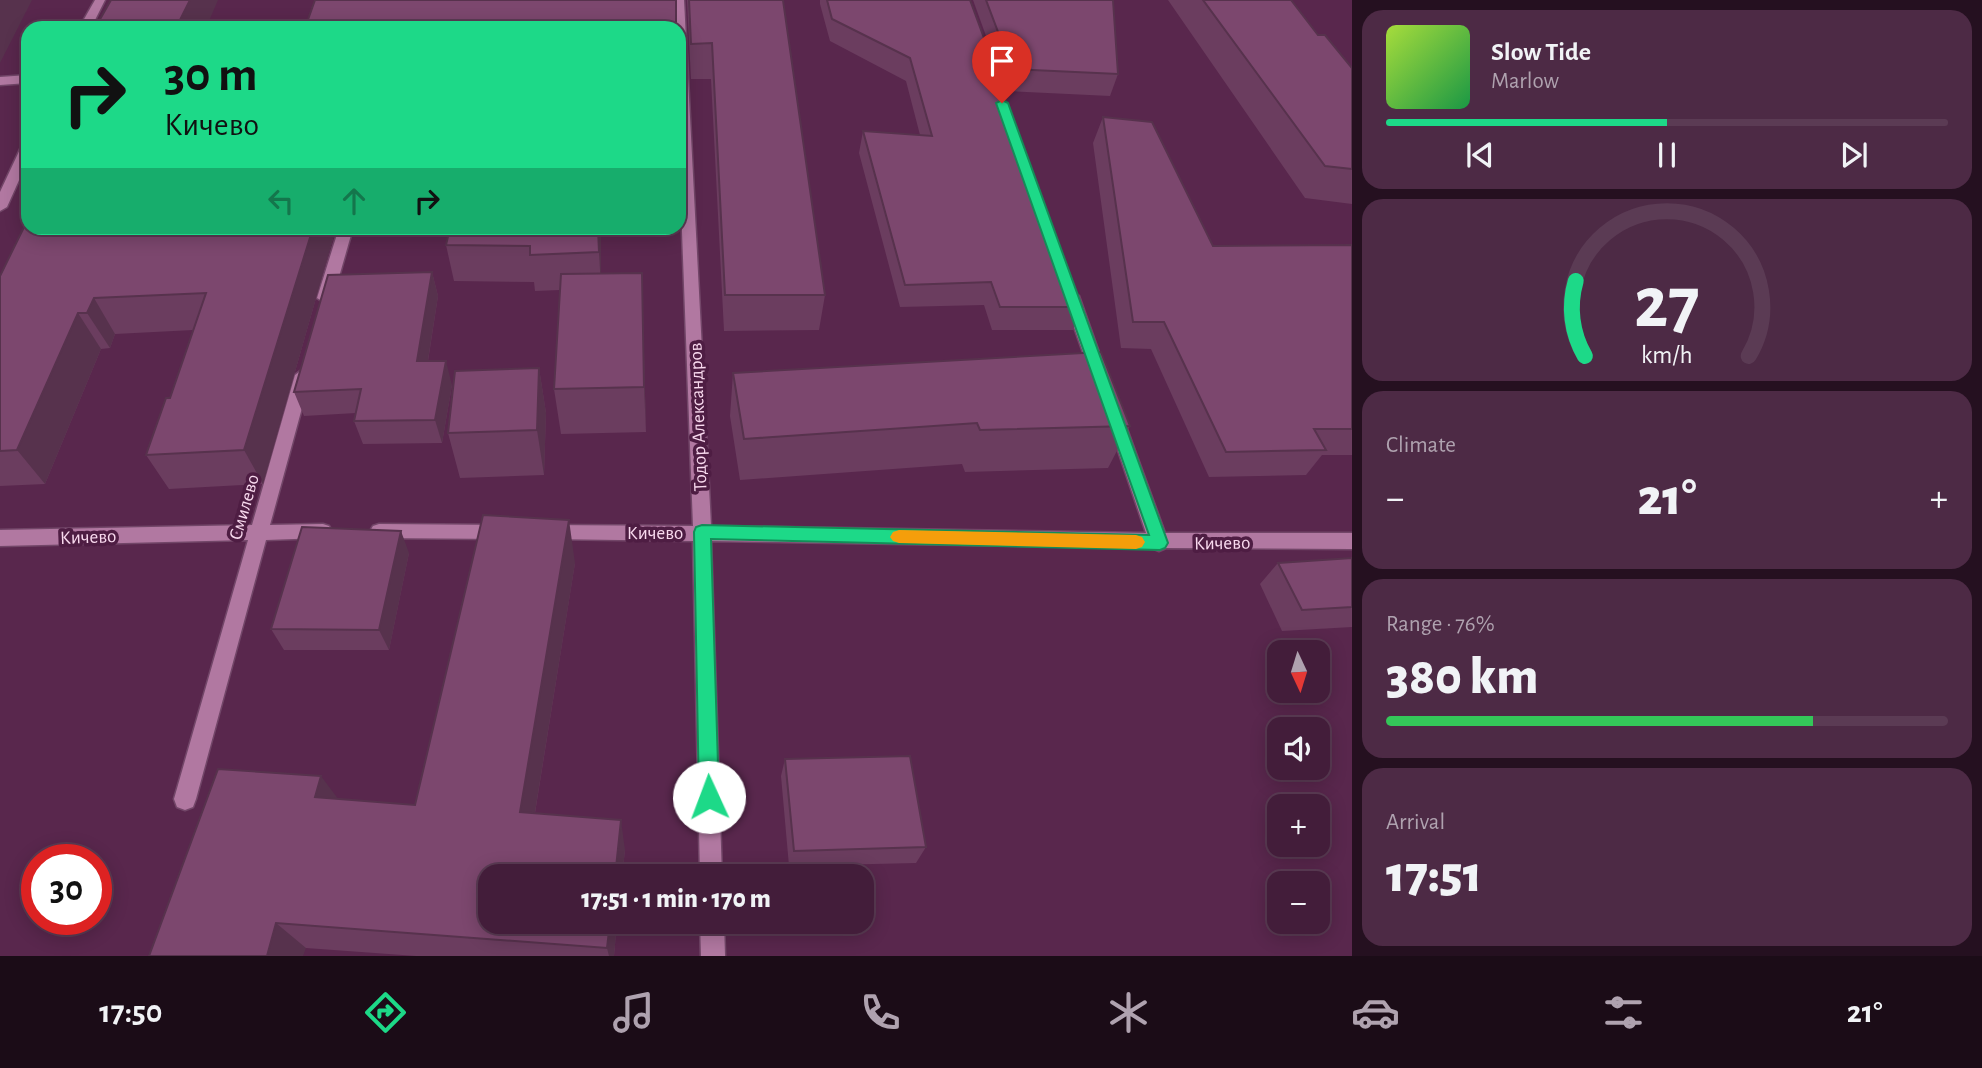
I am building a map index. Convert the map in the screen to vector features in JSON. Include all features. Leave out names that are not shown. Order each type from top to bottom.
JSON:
[{"type":"street","points":[[89,21],[100,0]]},
{"type":"street","name":"Тодор Александров","points":[[679,0],[680,21]]},
{"type":"street","points":[[0,81],[21,80]]},
{"type":"street","points":[[0,207],[21,160]]},
{"type":"street","name":"Тодор Александров","points":[[686,162],[702,532],[711,864]]},
{"type":"street","points":[[319,320],[344,235]]},
{"type":"street","points":[[1067,284],[1160,543]]},
{"type":"street","name":"Смилево","points":[[185,799],[307,360]]},
{"type":"street","name":"Кичево","points":[[0,538],[348,531],[702,532],[1160,543],[1352,541]]},
{"type":"street","points":[[712,934],[713,956]]},
{"type":"building","points":[[111,0],[190,0],[180,21],[99,21]]},
{"type":"building","points":[[315,0],[676,0],[676,21],[308,21]]},
{"type":"building","points":[[689,0],[783,0],[825,295],[725,295],[712,43],[691,44]]},
{"type":"building","points":[[827,0],[970,0],[995,68],[991,68],[1009,107],[1082,307],[1000,307],[991,282],[905,285],[863,131],[932,136],[910,58],[832,19]]},
{"type":"building","points":[[986,0],[1113,0],[1118,74],[1012,69]]},
{"type":"building","points":[[1203,0],[1291,0],[1318,35],[1325,35],[1352,68],[1352,169],[1325,166]]},
{"type":"building","points":[[1103,117],[1152,122],[1213,246],[1352,245],[1352,429],[1314,429],[1326,450],[1226,452],[1164,322],[1133,322]]},
{"type":"building","points":[[21,233],[311,235],[244,450],[146,455],[166,398],[170,398],[206,293],[94,298],[87,313],[78,313],[17,450],[0,451],[0,276]]},
{"type":"building","points":[[448,235],[598,235],[599,252],[530,255],[530,246],[446,245]]},
{"type":"building","points":[[432,272],[417,361],[446,361],[435,420],[354,421],[361,389],[294,392],[328,275]]},
{"type":"building","points":[[642,273],[644,387],[554,389],[561,274]]},
{"type":"building","points":[[1101,352],[1130,426],[980,430],[977,423],[744,439],[733,373]]},
{"type":"building","points":[[539,368],[537,430],[448,433],[455,371]]},
{"type":"building","points":[[483,515],[569,520],[520,812],[621,820],[616,864],[478,864],[478,934],[609,934],[607,948],[276,923],[267,956],[149,956],[218,769],[321,776],[315,797],[415,805]]},
{"type":"building","points":[[302,527],[401,531],[379,630],[271,629]]},
{"type":"building","points":[[1352,558],[1352,607],[1302,610],[1278,563]]},
{"type":"building","points":[[910,756],[926,847],[794,851],[785,759]]},
{"type":"slow traffic","points":[[899,537],[1136,542]]},
{"type":"route","points":[[709,797],[702,532],[1160,543],[1002,103]]}]
